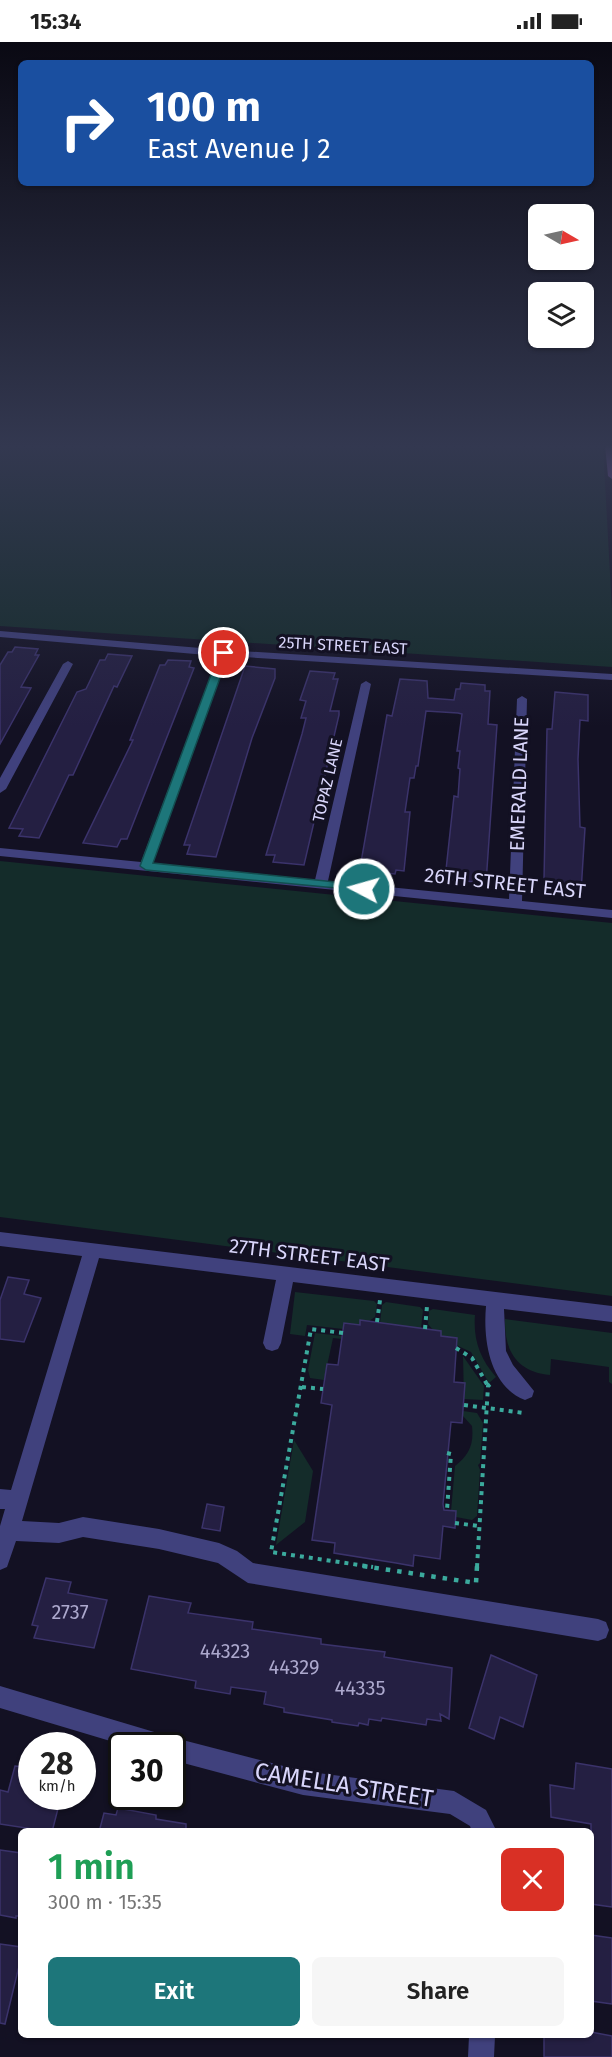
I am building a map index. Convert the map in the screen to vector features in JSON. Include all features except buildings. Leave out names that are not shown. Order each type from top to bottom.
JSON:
[{"type":"street","name":"25TH STREET EAST","points":[[0,634],[224,653],[612,677]]},
{"type":"street","points":[[146,866],[224,653]]},
{"type":"street","points":[[0,789],[68,664]]},
{"type":"street","name":"TOPAZ LANE","points":[[321,884],[366,684]]},
{"type":"street","name":"EMERALD LANE","points":[[515,904],[522,699]]},
{"type":"street","name":"26TH STREET EAST","points":[[0,852],[612,914]]},
{"type":"street","name":"27TH STREET EAST","points":[[0,1239],[495,1302],[612,1314]]},
{"type":"street","points":[[0,1560],[9,1530],[9,1500],[92,1252]]},
{"type":"street","points":[[272,1343],[286,1274]]},
{"type":"street","points":[[495,1302],[492,1338],[496,1355],[507,1373],[525,1391]]},
{"type":"street","points":[[9,1530],[59,1533],[83,1527],[202,1548],[230,1558],[248,1574],[598,1630]]},
{"type":"street","points":[[0,1697],[118,1732]]},
{"type":"street","name":"CAMELLA STREET","points":[[186,1752],[303,1783],[453,1803],[482,1825]]},
{"type":"street","points":[[481,2057],[482,2038]]},
{"type":"path","points":[[377,1322],[380,1300]]},
{"type":"path","points":[[425,1329],[427,1306]]},
{"type":"path","points":[[343,1333],[311,1329],[271,1552],[476,1583],[488,1386],[472,1358],[456,1348]]},
{"type":"path","points":[[488,1386],[507,1373]]},
{"type":"path","points":[[302,1387],[323,1389]]},
{"type":"path","points":[[464,1406],[524,1413]]},
{"type":"path","points":[[447,1453],[451,1454],[447,1510]]},
{"type":"path","points":[[455,1523],[480,1526]]},
{"type":"green space","points":[[0,539],[608,539],[612,667],[0,626]]},
{"type":"green space","points":[[0,861],[612,923],[612,1296],[0,1217]]},
{"type":"green space","points":[[295,1292],[374,1301],[377,1304],[375,1317],[369,1321],[361,1320],[360,1325],[343,1329],[307,1325],[305,1336],[290,1334]]},
{"type":"green space","points":[[386,1302],[420,1307],[423,1310],[421,1329],[380,1323],[382,1305]]},
{"type":"green space","points":[[433,1309],[475,1315],[475,1333],[479,1349],[496,1377],[489,1383],[471,1352],[456,1345],[457,1338],[441,1336],[441,1331],[433,1330],[428,1324],[429,1311]]},
{"type":"green space","points":[[505,1319],[612,1333],[612,1384],[609,1382],[609,1367],[551,1359],[550,1375],[529,1369],[515,1358],[510,1350]]},
{"type":"green space","points":[[315,1333],[342,1336],[342,1339],[333,1338],[324,1380],[310,1378],[308,1370]]},
{"type":"green space","points":[[463,1356],[484,1386],[483,1400],[464,1399]]},
{"type":"green space","points":[[463,1411],[477,1413],[483,1423],[478,1465],[480,1470],[477,1516],[472,1520],[456,1517],[451,1511],[455,1466],[467,1454],[472,1439],[472,1426],[463,1416]]},
{"type":"green space","points":[[294,1440],[313,1471],[305,1522],[276,1545]]},
{"type":"route","points":[[224,653],[146,866],[364,889]]}]
